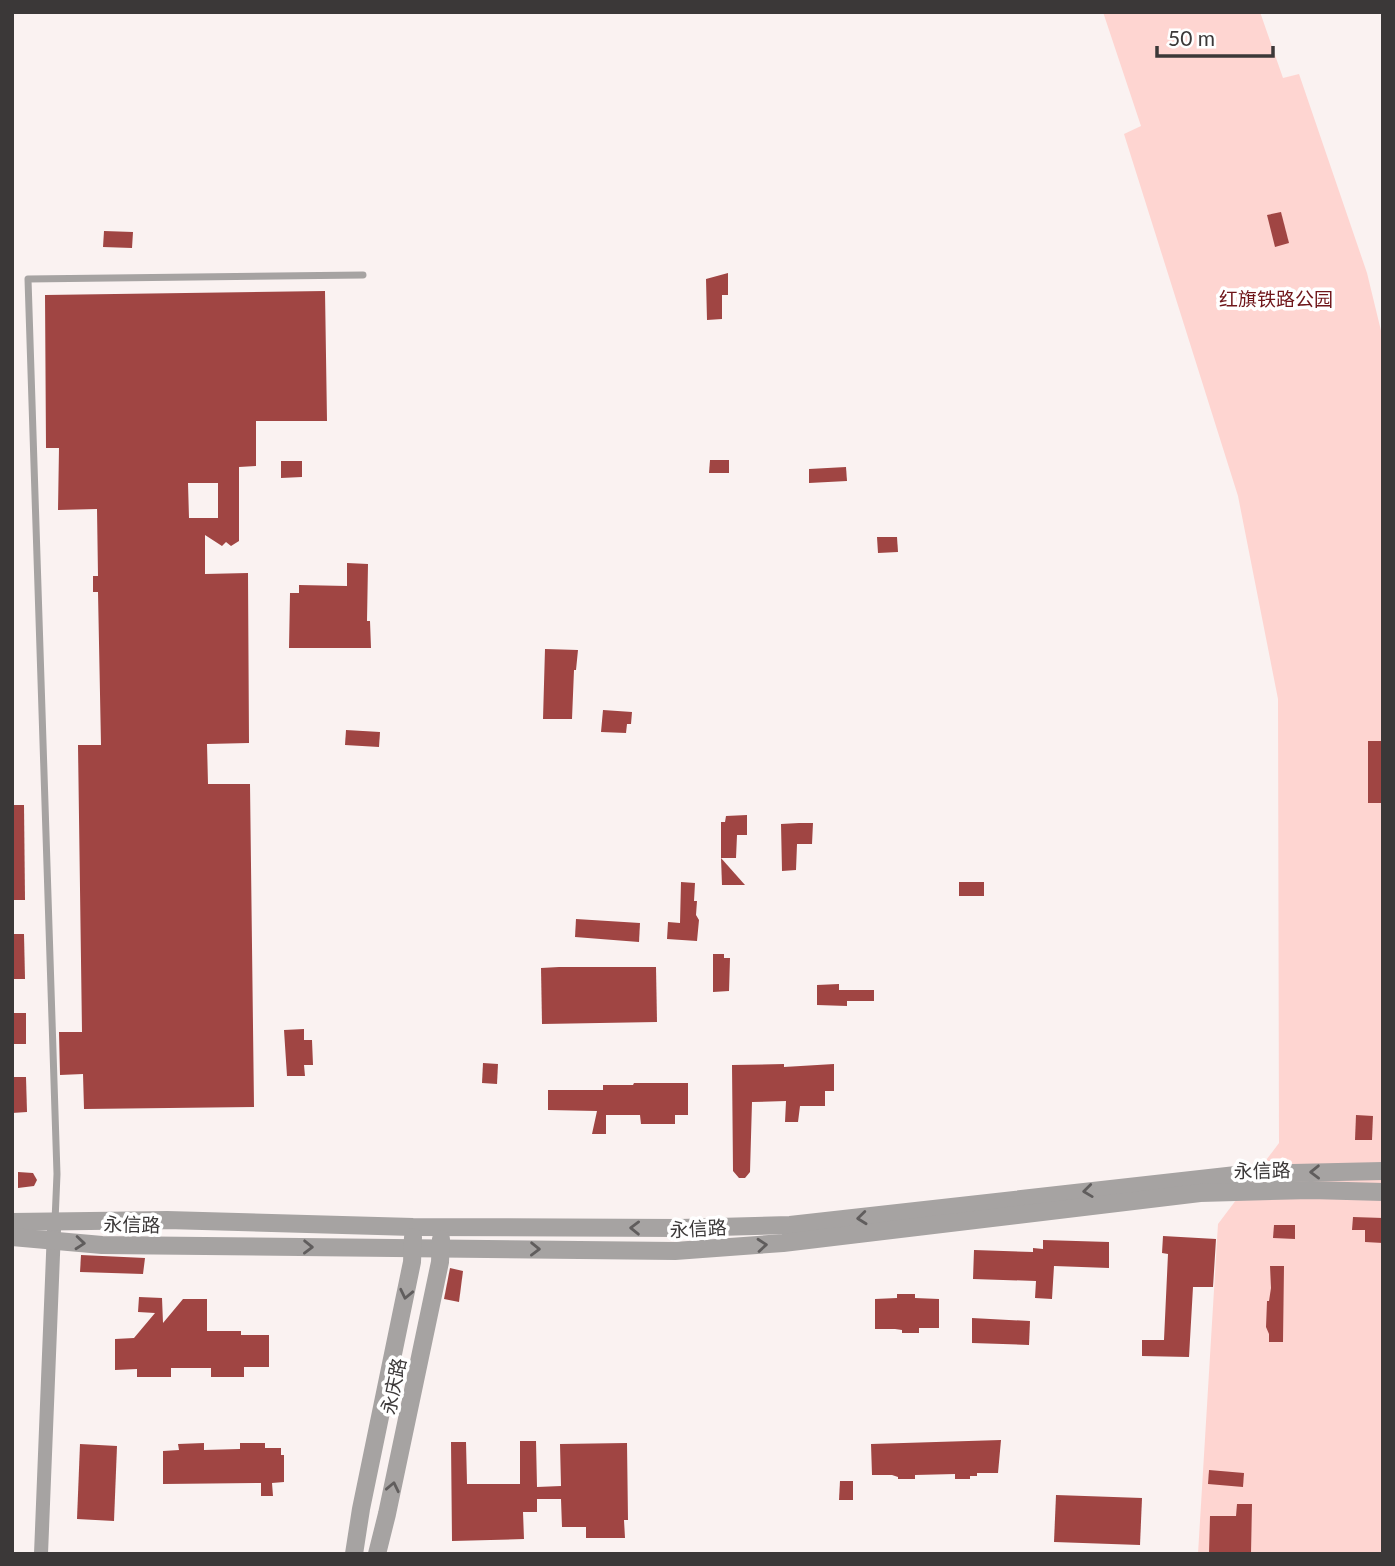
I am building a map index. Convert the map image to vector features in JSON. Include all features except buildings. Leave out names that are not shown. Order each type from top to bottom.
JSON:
[{"type":"street","name":"永信路","points":[[12,1222],[167,1220],[413,1227],[680,1228],[790,1225],[1218,1176],[1383,1171]]},
{"type":"street","name":"永信路","points":[[12,1237],[102,1245],[413,1246],[675,1251],[783,1243],[1200,1193],[1383,1192]]},
{"type":"street","points":[[41,1554],[54,1222]]},
{"type":"street","name":"永庆路","points":[[377,1554],[440,1262],[441,1226]]},
{"type":"street","name":"永庆路","points":[[354,1554],[412,1262],[413,1227]]},
{"type":"lane","points":[[54,1222],[57,1160],[27,279],[363,275]]},
{"type":"green space","name":"红旗铁路公园","points":[[1103,12],[1260,12],[1283,78],[1299,74],[1367,273],[1383,339],[1383,1554],[1198,1554],[1218,1224],[1279,1143],[1278,699],[1238,496],[1124,134],[1141,126]]}]
